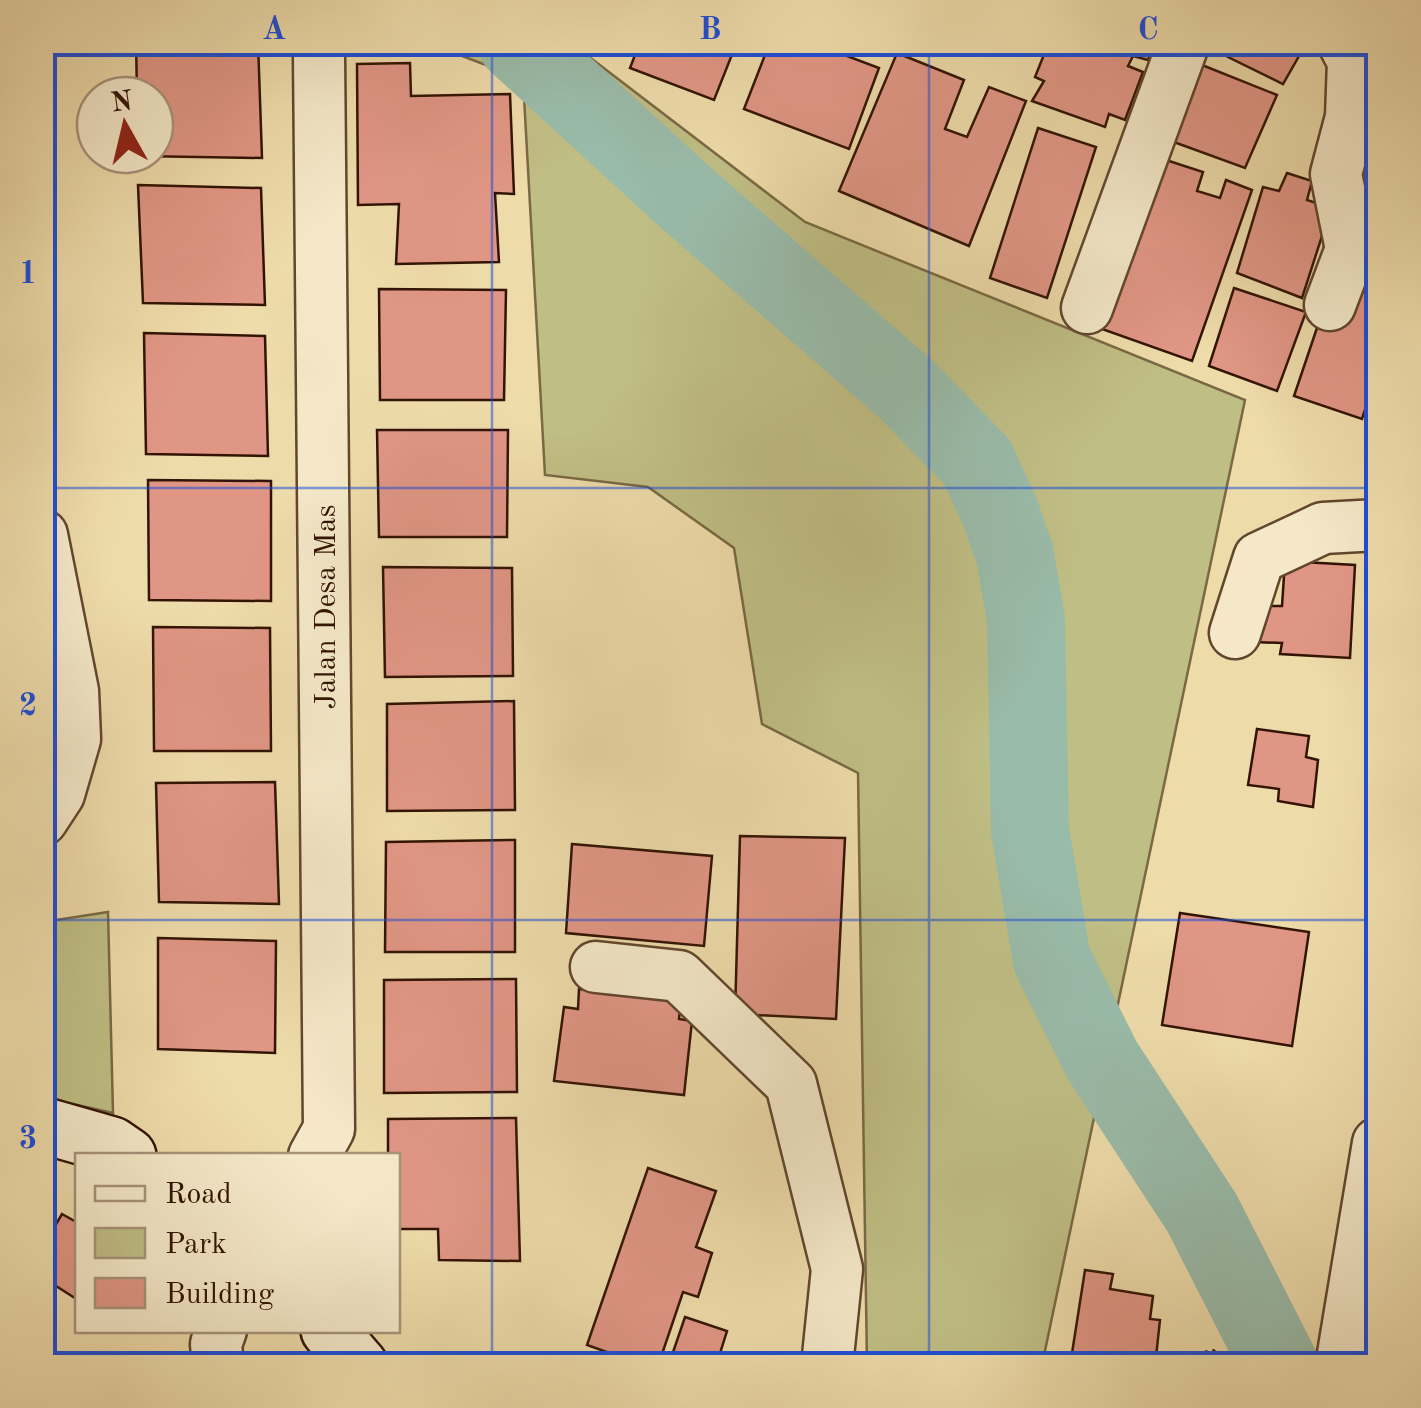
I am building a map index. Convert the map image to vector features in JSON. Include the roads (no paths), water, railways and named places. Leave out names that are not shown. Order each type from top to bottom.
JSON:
[{"type":"street","points":[[1087,308],[1184,42]]},
{"type":"street","points":[[1330,305],[1351,249],[1336,174],[1351,117],[1353,62],[1343,42]]},
{"type":"street","name":"Jalan Desa Mas","points":[[316,1153],[329,1129],[319,55]]},
{"type":"street","points":[[1234,633],[1259,558],[1323,528],[1378,526]]},
{"type":"street","points":[[42,535],[73,691],[74,739],[59,794],[42,820]]},
{"type":"street","points":[[596,967],[679,976],[791,1084],[837,1270],[826,1366]]},
{"type":"street","points":[[42,1125],[112,1145],[124,1153]]},
{"type":"street","points":[[1350,1355],[1378,1144]]},
{"type":"street","points":[[218,1366],[216,1344],[220,1333]]},
{"type":"street","points":[[332,1333],[360,1366]]},
{"type":"waterway","points":[[516,42],[685,197],[907,390],[977,462],[1015,555],[1026,620],[1030,831],[1052,960],[1102,1060],[1202,1213],[1280,1366]]}]
